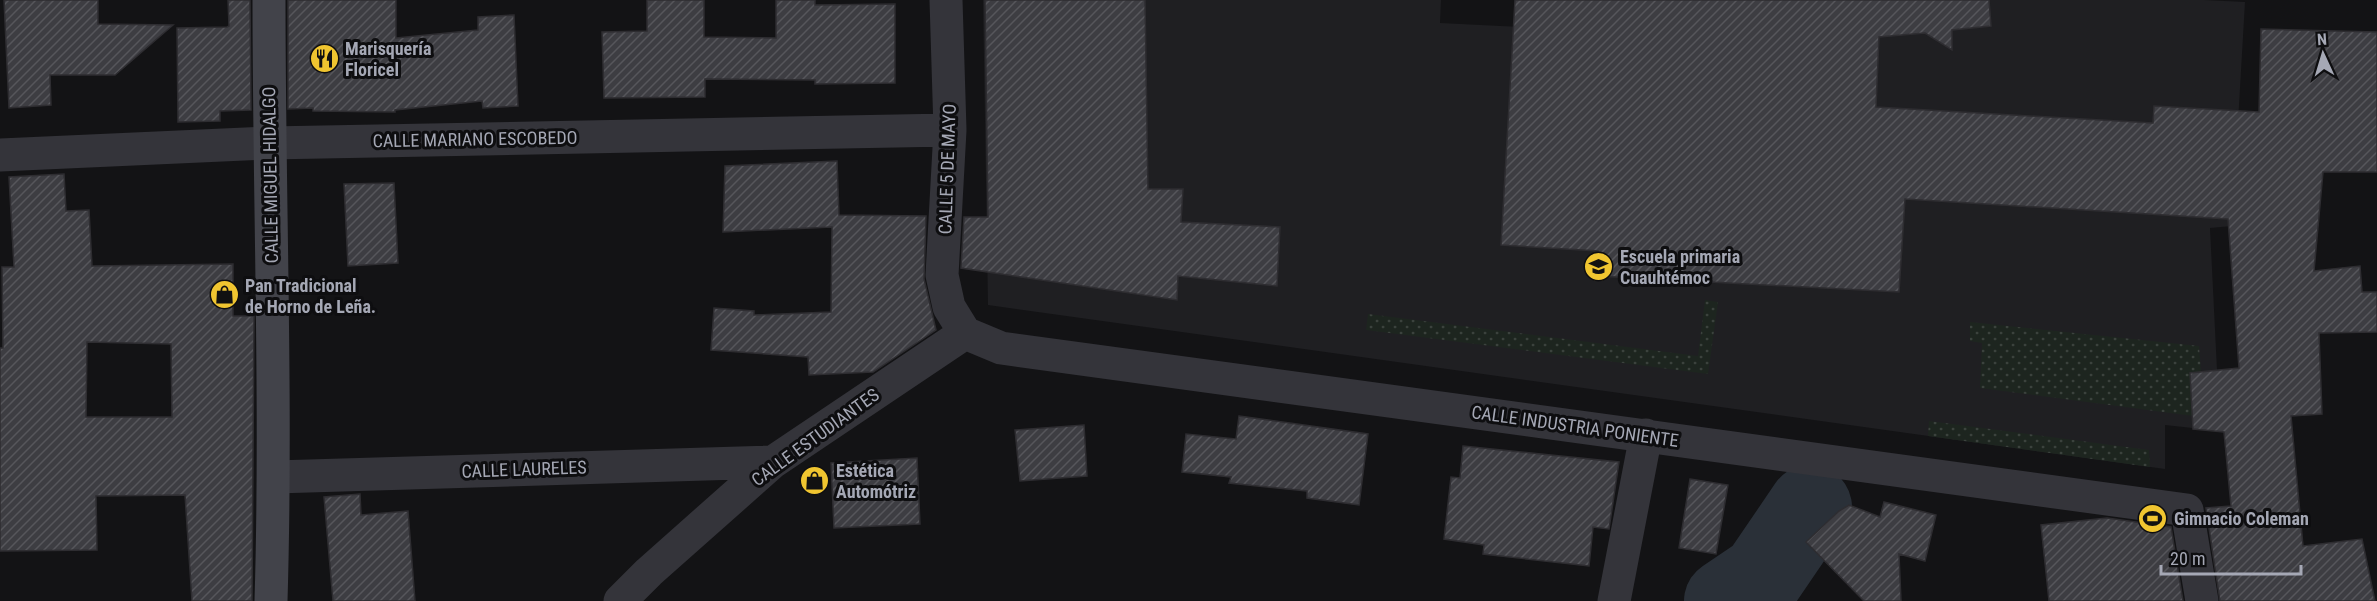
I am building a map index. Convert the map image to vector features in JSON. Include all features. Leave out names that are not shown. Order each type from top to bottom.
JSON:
[{"type":"main road","name":"CALLE MIGUEL HIDALGO","points":[[269,0],[274,477],[271,601]]},
{"type":"street","name":"CALLE 5 DE MAYO","points":[[946,0],[950,130],[942,275],[949,307],[965,333]]},
{"type":"street","name":"CALLE MARIANO ESCOBEDO","points":[[0,155],[269,143],[950,130]]},
{"type":"street","name":"CALLE INDUSTRIA PONIENTE","points":[[965,333],[1001,348],[2187,510],[2202,601]]},
{"type":"street","name":"CALLE ESTUDIANTES","points":[[620,601],[649,572],[773,462],[965,333]]},
{"type":"street","points":[[1614,601],[1646,435]]},
{"type":"street","name":"CALLE LAURELES","points":[[274,477],[773,462]]},
{"type":"shaded area","name":"Escuela primaria Cuauhtémoc","points":[[983,0],[1441,0],[1440,23],[1721,37],[1797,0],[2204,0],[2245,2],[2232,226],[2210,228],[2220,431],[2165,425],[2165,469],[988,305]]},
{"type":"shaded area","points":[[1705,300],[1718,302],[1708,374],[1366,330],[1368,314],[1698,356]]},
{"type":"shaded area","points":[[1970,322],[2199,346],[2201,372],[2190,373],[2193,416],[1980,388],[1982,343],[1970,341]]},
{"type":"shaded area","points":[[1929,421],[2149,450],[2150,467],[1928,436]]},
{"type":"building","points":[[4,0],[98,0],[98,24],[173,25],[115,75],[50,75],[51,105],[9,108]]},
{"type":"building","points":[[228,0],[250,0],[251,110],[220,111],[220,121],[178,122],[177,28],[229,26]]},
{"type":"building","points":[[288,0],[396,0],[396,38],[478,30],[478,17],[514,15],[518,106],[483,108],[482,101],[395,110],[395,112],[288,109]]},
{"type":"building","points":[[647,0],[704,0],[704,37],[776,38],[776,0],[815,0],[815,5],[895,4],[895,83],[815,84],[815,80],[705,79],[705,97],[604,98],[602,32],[647,31]]},
{"type":"building","points":[[985,0],[1145,0],[1148,189],[1183,189],[1181,222],[1280,227],[1277,286],[1178,276],[1177,300],[961,268],[964,217],[988,217]]},
{"type":"building","points":[[1515,0],[1989,0],[1991,26],[1952,30],[1952,50],[1925,33],[1879,37],[1876,107],[2153,123],[2154,106],[2259,112],[2261,29],[2377,32],[2377,172],[2323,172],[2314,271],[2360,266],[2362,292],[2377,292],[2377,332],[2319,333],[2322,414],[2291,416],[2303,546],[2362,539],[2375,601],[2220,601],[2206,508],[2231,506],[2224,432],[2193,429],[2190,373],[2239,368],[2228,219],[1905,199],[1899,292],[1597,276],[1598,251],[1501,245]]},
{"type":"building","points":[[837,161],[839,215],[926,216],[924,279],[936,330],[873,372],[809,375],[808,357],[711,350],[714,308],[754,311],[754,315],[831,312],[832,227],[723,232],[725,166]]},
{"type":"building","points":[[64,174],[66,211],[89,210],[92,266],[233,264],[233,316],[254,316],[252,601],[192,601],[185,495],[96,496],[97,550],[0,551],[2,267],[14,267],[9,177]],"holes":[[[87,342],[171,344],[172,417],[86,417]]]},
{"type":"building","points":[[394,183],[398,263],[348,266],[344,184]]},
{"type":"building","points":[[1239,416],[1368,434],[1359,505],[1307,498],[1307,491],[1229,483],[1231,477],[1182,472],[1186,434],[1236,439]]},
{"type":"building","points":[[1084,425],[1087,476],[1020,481],[1015,430]]},
{"type":"building","points":[[1463,446],[1619,462],[1609,529],[1593,527],[1589,566],[1483,554],[1484,545],[1444,539],[1451,477],[1460,478]]},
{"type":"building","points":[[917,458],[920,524],[834,528],[831,463]]},
{"type":"building","points":[[1690,479],[1728,485],[1716,554],[1679,548]]},
{"type":"building","points":[[360,494],[361,515],[408,511],[415,601],[333,601],[324,497]]},
{"type":"building","points":[[1884,502],[1936,515],[1925,561],[1899,554],[1901,601],[1864,601],[1806,542],[1839,511],[1849,505],[1880,517]]},
{"type":"building","points":[[2107,518],[2171,527],[2183,601],[2049,601],[2041,525]]},
{"type":"waterway","points":[[1726,601],[1763,576],[1810,507]]},
{"type":"place","name":"Marisquería Floricel","points":[[324,58]]},
{"type":"place","name":"Escuela primaria Cuauhtémoc","points":[[1599,266]]},
{"type":"place","name":"Pan Tradicional de Horno de Leña.","points":[[224,295]]},
{"type":"place","name":"Estética Automótriz","points":[[815,480]]},
{"type":"place","name":"Gimnacio Coleman","points":[[2153,518]]}]
